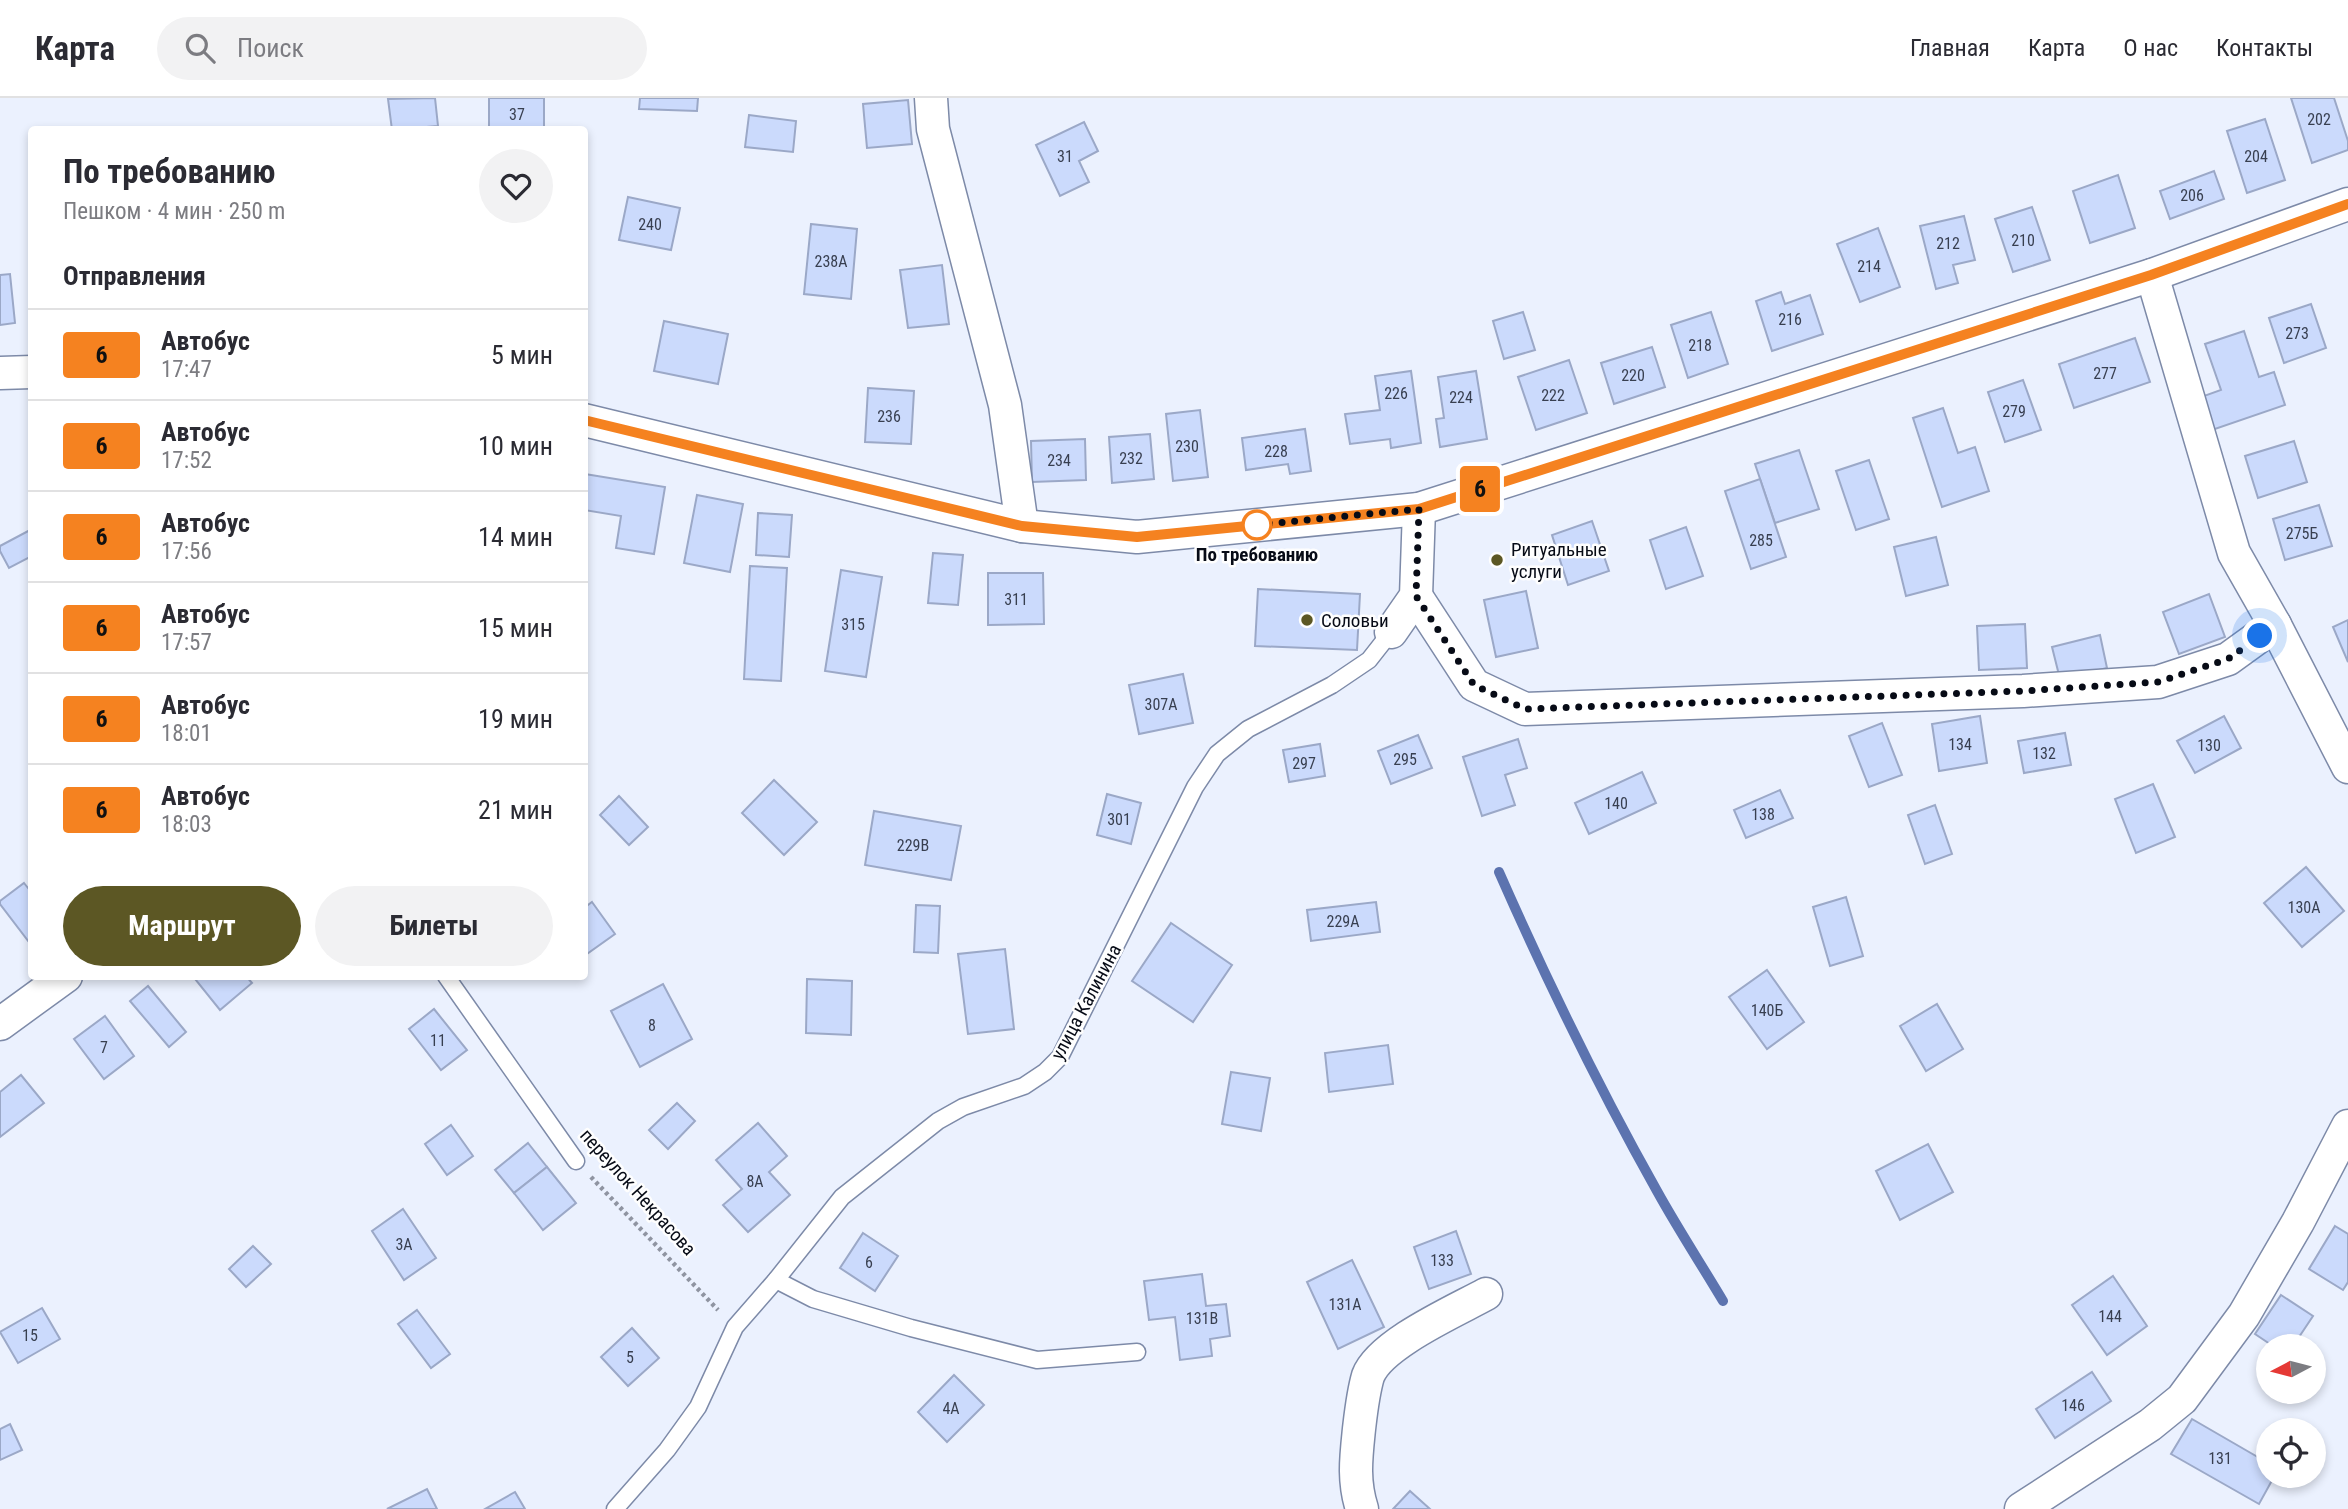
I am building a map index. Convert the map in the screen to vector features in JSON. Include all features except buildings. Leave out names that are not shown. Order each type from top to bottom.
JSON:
[{"type":"street","points":[[930,98],[933,129],[1005,405],[1022,526]]},
{"type":"street","points":[[588,421],[1022,526],[1137,537],[1419,509],[2151,275],[2348,204]]},
{"type":"street","points":[[2151,275],[2234,552],[2276,625],[2348,766]]},
{"type":"street","points":[[0,373],[28,372]]},
{"type":"street","points":[[1419,509],[1416,596],[1474,685],[1525,709],[2023,691],[2158,682],[2228,659],[2276,625]]},
{"type":"street","name":"улица Калинина","points":[[1391,632],[1416,596]]},
{"type":"street","points":[[0,1024],[60,980]]},
{"type":"street","points":[[2021,1509],[2150,1425],[2182,1399],[2244,1315],[2298,1222],[2348,1126]]},
{"type":"street","points":[[1362,1509],[1354,1471],[1362,1404],[1369,1375],[1381,1355],[1486,1294]]},
{"type":"lane","name":"улица Калинина","points":[[615,1509],[667,1450],[698,1407],[734,1327],[776,1280],[842,1197],[938,1121],[964,1107],[1024,1086],[1045,1072],[1060,1057],[1195,787],[1217,754],[1248,729],[1332,685],[1369,660],[1391,632]]},
{"type":"lane","name":"переулок Некрасова","points":[[449,980],[576,1161]]},
{"type":"lane","points":[[776,1280],[813,1299],[911,1328],[1037,1360],[1137,1352]]},
{"type":"path","name":"переулок Некрасова","points":[[576,1161],[734,1327]]},
{"type":"waterway","points":[[1499,872],[1594,1074],[1665,1205],[1723,1301]]},
{"type":"bus line","name":"6","points":[[588,421],[1022,526],[1137,537],[1419,509],[2151,275],[2348,204]]},
{"type":"place","name":"По требованию","points":[[1257,525]]},
{"type":"place","name":"Ритуальные услуги","points":[[1497,560]]},
{"type":"place","name":"Соловьи","points":[[1307,620]]},
{"type":"route","points":[[1257,525],[1419,509],[1416,596],[1474,685],[1525,709],[2023,691],[2158,682],[2228,659],[2260,636]]}]
